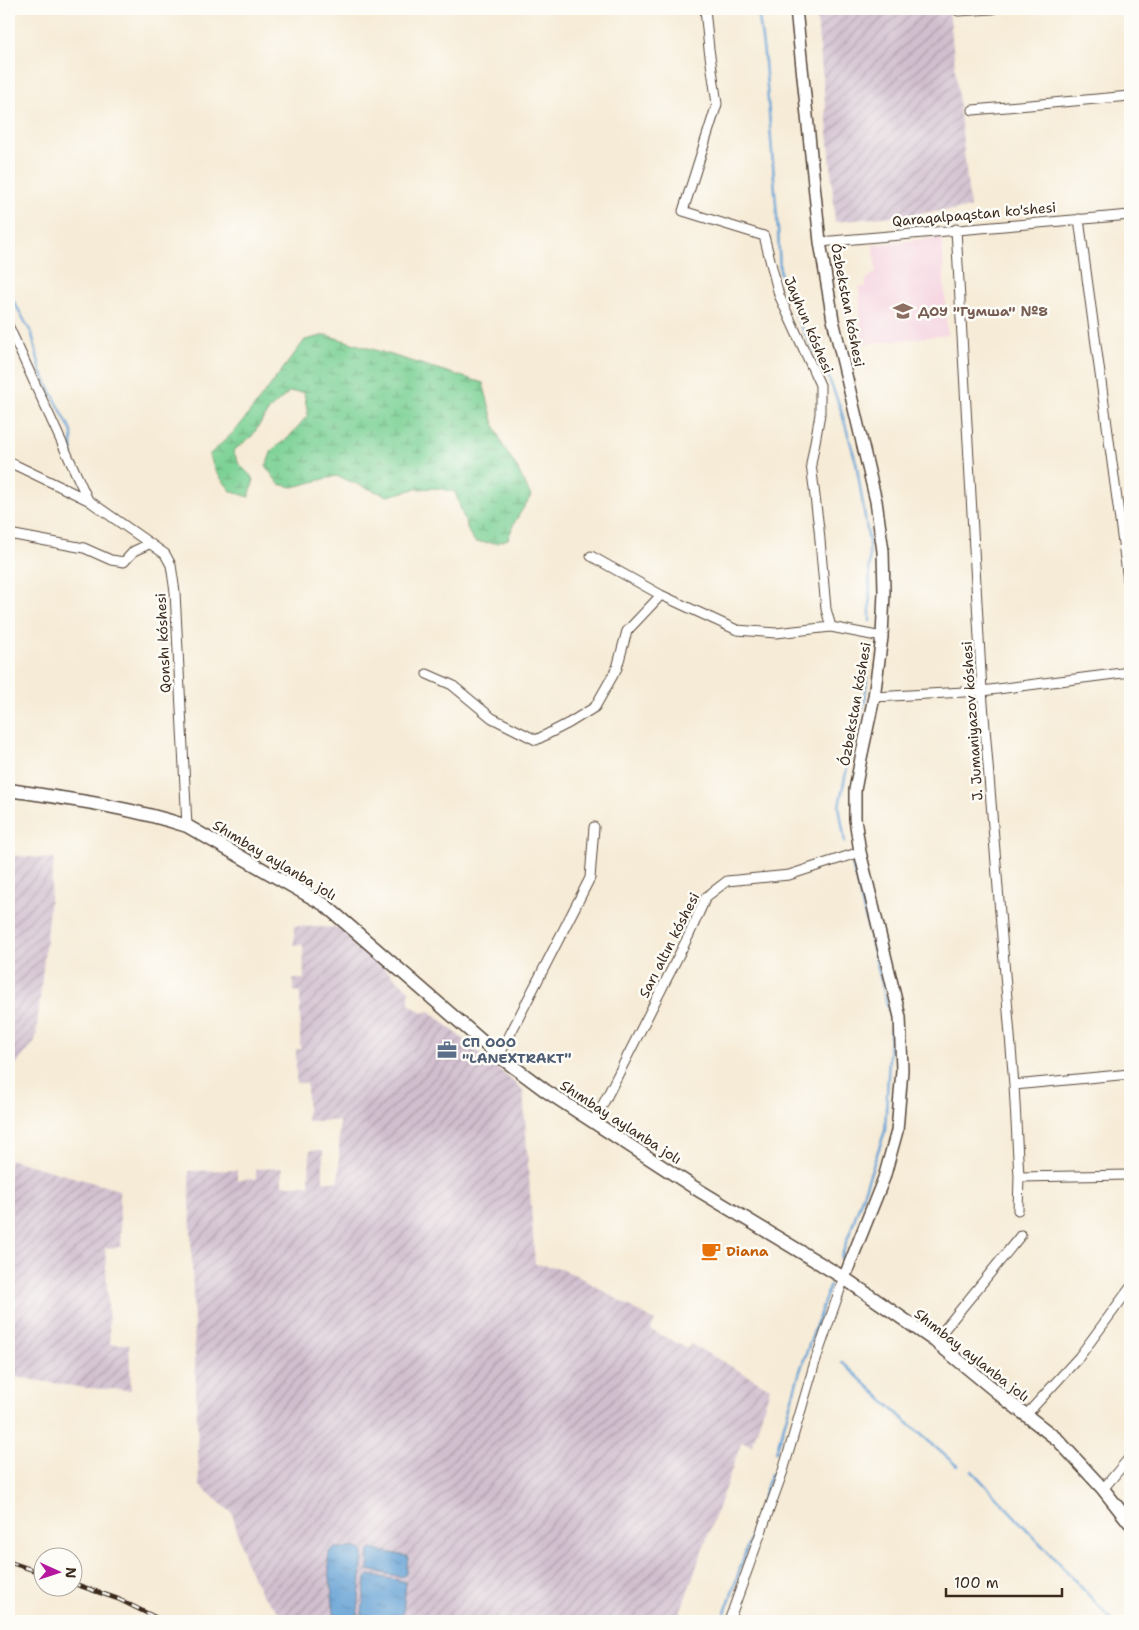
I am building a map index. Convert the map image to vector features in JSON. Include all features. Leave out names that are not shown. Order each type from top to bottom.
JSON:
[{"type":"main road","name":"Shımbay aylanba jolı","points":[[9,790],[77,800],[187,826],[325,905],[499,1056],[546,1091],[695,1188],[844,1278],[935,1341],[1058,1440],[1103,1488],[1130,1523]]},
{"type":"street","name":"Jayhun kóshesi","points":[[705,9],[717,104],[683,211],[764,236],[778,295],[820,385],[820,414],[811,464],[826,609],[831,627]]},
{"type":"street","name":"Ózbekstan kóshesi","points":[[796,9],[820,242],[833,320],[876,501],[883,551],[882,637],[874,697],[855,790],[855,819],[860,852],[900,1017],[902,1070],[896,1131],[884,1178],[844,1278]]},
{"type":"street","points":[[958,11],[993,9]]},
{"type":"street","points":[[973,110],[1130,96]]},
{"type":"street","name":"Qaraqalpaqstan ko'shesi","points":[[820,242],[1130,215]]},
{"type":"street","points":[[1079,219],[1130,595]]},
{"type":"street","name":"J. Jumaniyazov kóshesi","points":[[956,229],[982,691],[1014,1085],[1019,1178],[1018,1210]]},
{"type":"street","points":[[9,327],[88,500]]},
{"type":"street","name":"Qonshı kóshesi","points":[[9,462],[88,500],[165,554],[170,565],[175,592],[187,826]]},
{"type":"street","points":[[9,534],[84,548],[111,560],[124,562],[134,551],[150,544]]},
{"type":"street","points":[[590,556],[661,594],[737,630],[776,633],[831,627],[882,637]]},
{"type":"street","points":[[427,674],[452,686],[492,718],[536,740],[569,723],[595,706],[617,668],[627,632],[661,594]]},
{"type":"street","points":[[874,697],[982,691],[1130,672]]},
{"type":"street","points":[[499,1056],[590,878],[594,827]]},
{"type":"street","name":"Sarı altın kóshesi","points":[[594,1122],[689,935],[706,897],[727,881],[788,874],[860,852]]},
{"type":"street","points":[[1014,1085],[1130,1074]]},
{"type":"street","points":[[1019,1178],[1130,1175]]},
{"type":"street","points":[[935,1341],[1022,1236]]},
{"type":"street","points":[[729,1621],[783,1471],[814,1362],[844,1278]]},
{"type":"street","points":[[1026,1415],[1079,1357],[1130,1288]]},
{"type":"street","points":[[1103,1488],[1130,1457]]},
{"type":"shaded area","points":[[816,9],[949,9],[970,208],[835,222]]},
{"type":"shaded area","name":"ДОУ \"Гумша\" №8","points":[[942,237],[947,335],[862,344],[859,287],[866,287],[866,280],[876,272],[873,245]]},
{"type":"shaded area","points":[[9,855],[54,859],[36,1037],[34,1043],[14,1067],[9,1067]]},
{"type":"shaded area","points":[[294,926],[339,928],[409,990],[409,1004],[422,1013],[430,1011],[523,1090],[535,1264],[556,1267],[576,1275],[655,1321],[651,1330],[687,1348],[691,1344],[770,1388],[752,1446],[742,1441],[677,1621],[288,1621],[262,1595],[246,1563],[232,1513],[199,1485],[189,1171],[237,1170],[237,1180],[256,1179],[256,1169],[282,1168],[282,1185],[309,1185],[310,1150],[323,1150],[323,1181],[339,1181],[339,1121],[307,1121],[307,1083],[296,1083],[296,1049],[300,1049],[300,992],[294,991],[293,979],[304,979],[303,945],[294,945]]},
{"type":"shaded area","points":[[9,1159],[119,1190],[121,1247],[105,1248],[110,1344],[129,1344],[131,1390],[85,1388],[9,1376]]},
{"type":"green space","points":[[326,335],[483,383],[494,424],[502,444],[531,496],[514,523],[508,539],[497,543],[475,542],[469,533],[455,492],[436,488],[415,489],[388,496],[336,476],[293,487],[279,484],[266,467],[272,450],[289,437],[308,415],[304,392],[289,392],[269,410],[252,436],[233,451],[239,464],[254,479],[249,497],[231,491],[216,472],[209,455],[237,429],[305,340]]},
{"type":"water","points":[[334,1548],[356,1548],[362,1550],[357,1621],[335,1621],[328,1561],[329,1552]]},
{"type":"water","points":[[371,1549],[407,1556],[406,1574],[402,1577],[368,1570],[369,1551]]},
{"type":"water","points":[[369,1575],[406,1583],[402,1621],[361,1621],[366,1578]]},
{"type":"waterway","points":[[758,9],[765,62],[780,272],[799,323],[826,371],[840,407],[856,462],[869,542],[870,621]]},
{"type":"waterway","points":[[9,293],[32,334],[41,372],[72,432],[72,456]]},
{"type":"waterway","points":[[845,842],[839,806],[853,740],[865,700],[869,645]]},
{"type":"waterway","points":[[841,1258],[885,1131],[891,1021],[852,863]]},
{"type":"waterway","points":[[776,1452],[800,1371],[830,1285]]},
{"type":"waterway","points":[[842,1362],[957,1466]]},
{"type":"waterway","points":[[972,1471],[1113,1621]]},
{"type":"waterway","points":[[722,1621],[771,1474]]},
{"type":"railway","points":[[9,1562],[32,1570]]},
{"type":"railway","points":[[82,1586],[118,1599],[163,1621]]},
{"type":"place","name":"ДОУ \"Гумша\" №8","points":[[903,311]]},
{"type":"place","name":"СП ООО \"LANEXTRAKT\"","points":[[447,1050]]},
{"type":"place","name":"Diana","points":[[711,1251]]}]
